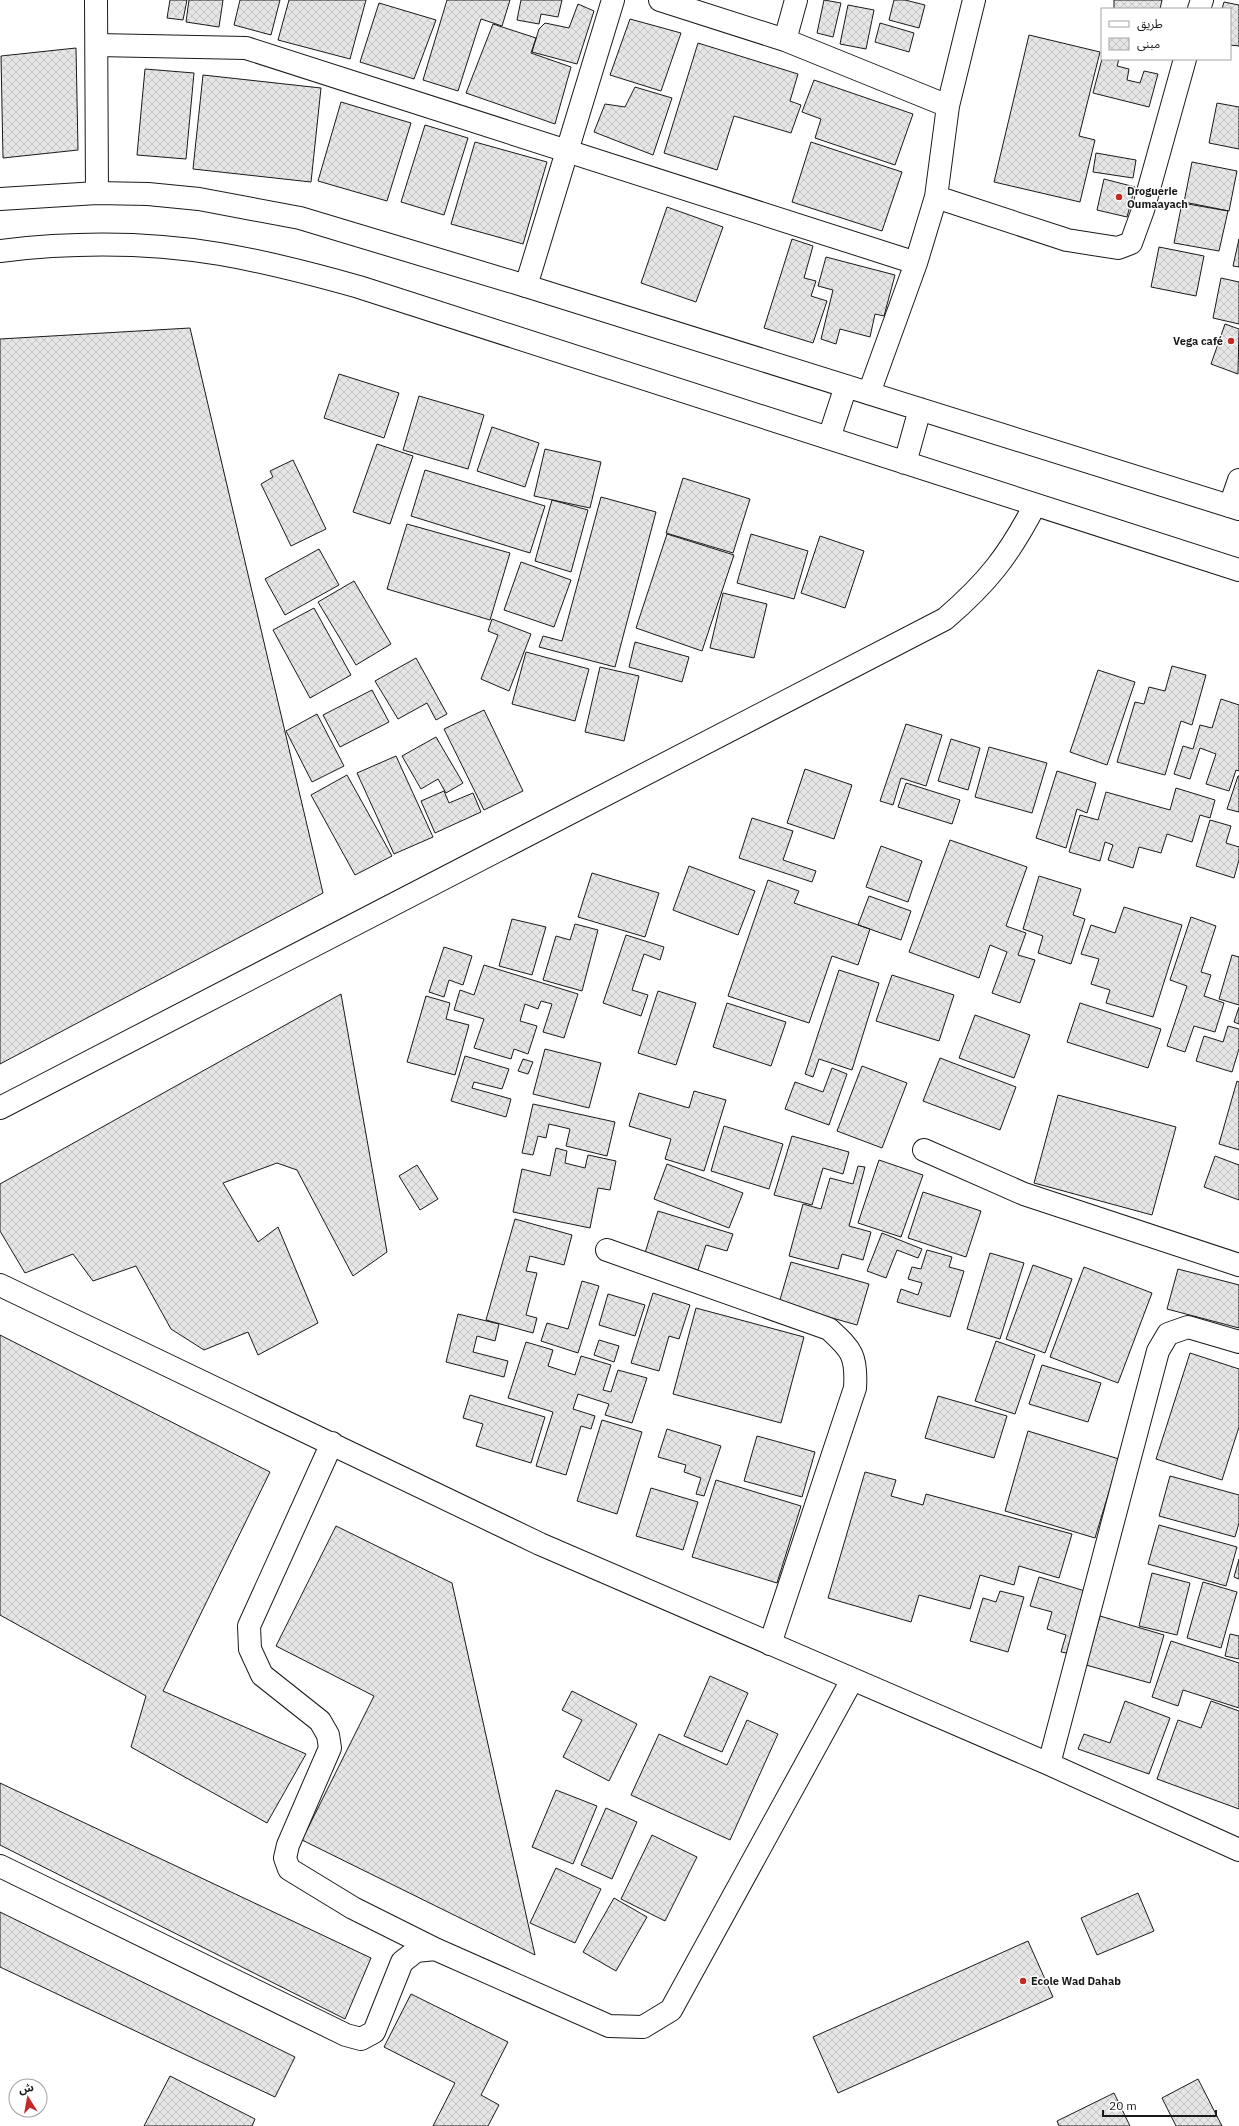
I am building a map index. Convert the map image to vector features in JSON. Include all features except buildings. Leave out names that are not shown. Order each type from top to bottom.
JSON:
[{"type":"street","points":[[96,0],[97,193]]},
{"type":"street","points":[[526,286],[613,0]]},
{"type":"street","points":[[660,0],[785,40],[948,106]]},
{"type":"street","points":[[785,40],[796,0]]},
{"type":"street","points":[[869,393],[916,263],[936,197],[948,106],[974,0]]},
{"type":"street","points":[[97,46],[246,48],[916,263]]},
{"type":"street","points":[[936,197],[1067,240],[1118,248],[1131,243],[1144,210],[1185,60]]},
{"type":"street","points":[[0,199],[97,193],[148,194],[199,199],[300,218],[526,286],[1235,507],[1239,480]]},
{"type":"street","points":[[0,251],[36,246],[92,244],[148,246],[220,254],[290,268],[359,287],[1239,570]]},
{"type":"street","points":[[829,438],[846,386]]},
{"type":"street","points":[[905,463],[920,409]]},
{"type":"street","points":[[0,1108],[945,619],[973,595],[998,568],[1018,537],[1035,504]]},
{"type":"street","points":[[924,1150],[1024,1194],[1239,1265]]},
{"type":"street","points":[[607,1250],[829,1330],[848,1347],[854,1360],[856,1367],[855,1388],[770,1644]]},
{"type":"street","points":[[0,1285],[540,1544],[1049,1764],[1239,1850]]},
{"type":"street","points":[[1049,1764],[1158,1350],[1168,1334],[1188,1327],[1239,1342]]},
{"type":"street","points":[[332,1443],[249,1626],[250,1649],[262,1675],[320,1721],[328,1735],[330,1748],[288,1845],[285,1858],[289,1869],[304,1879],[353,1908],[435,1950],[609,2026],[643,2027],[671,2010],[852,1680]]},
{"type":"street","points":[[0,1866],[346,2035],[361,2039],[374,2032],[402,1962],[416,1951],[435,1950]]},
{"type":"place","name":"Droguerie Oumaayach","points":[[1119,197]]},
{"type":"place","name":"Vega café","points":[[1231,341]]},
{"type":"place","name":"Ecole Wad Dahab","points":[[1023,1981]]}]
